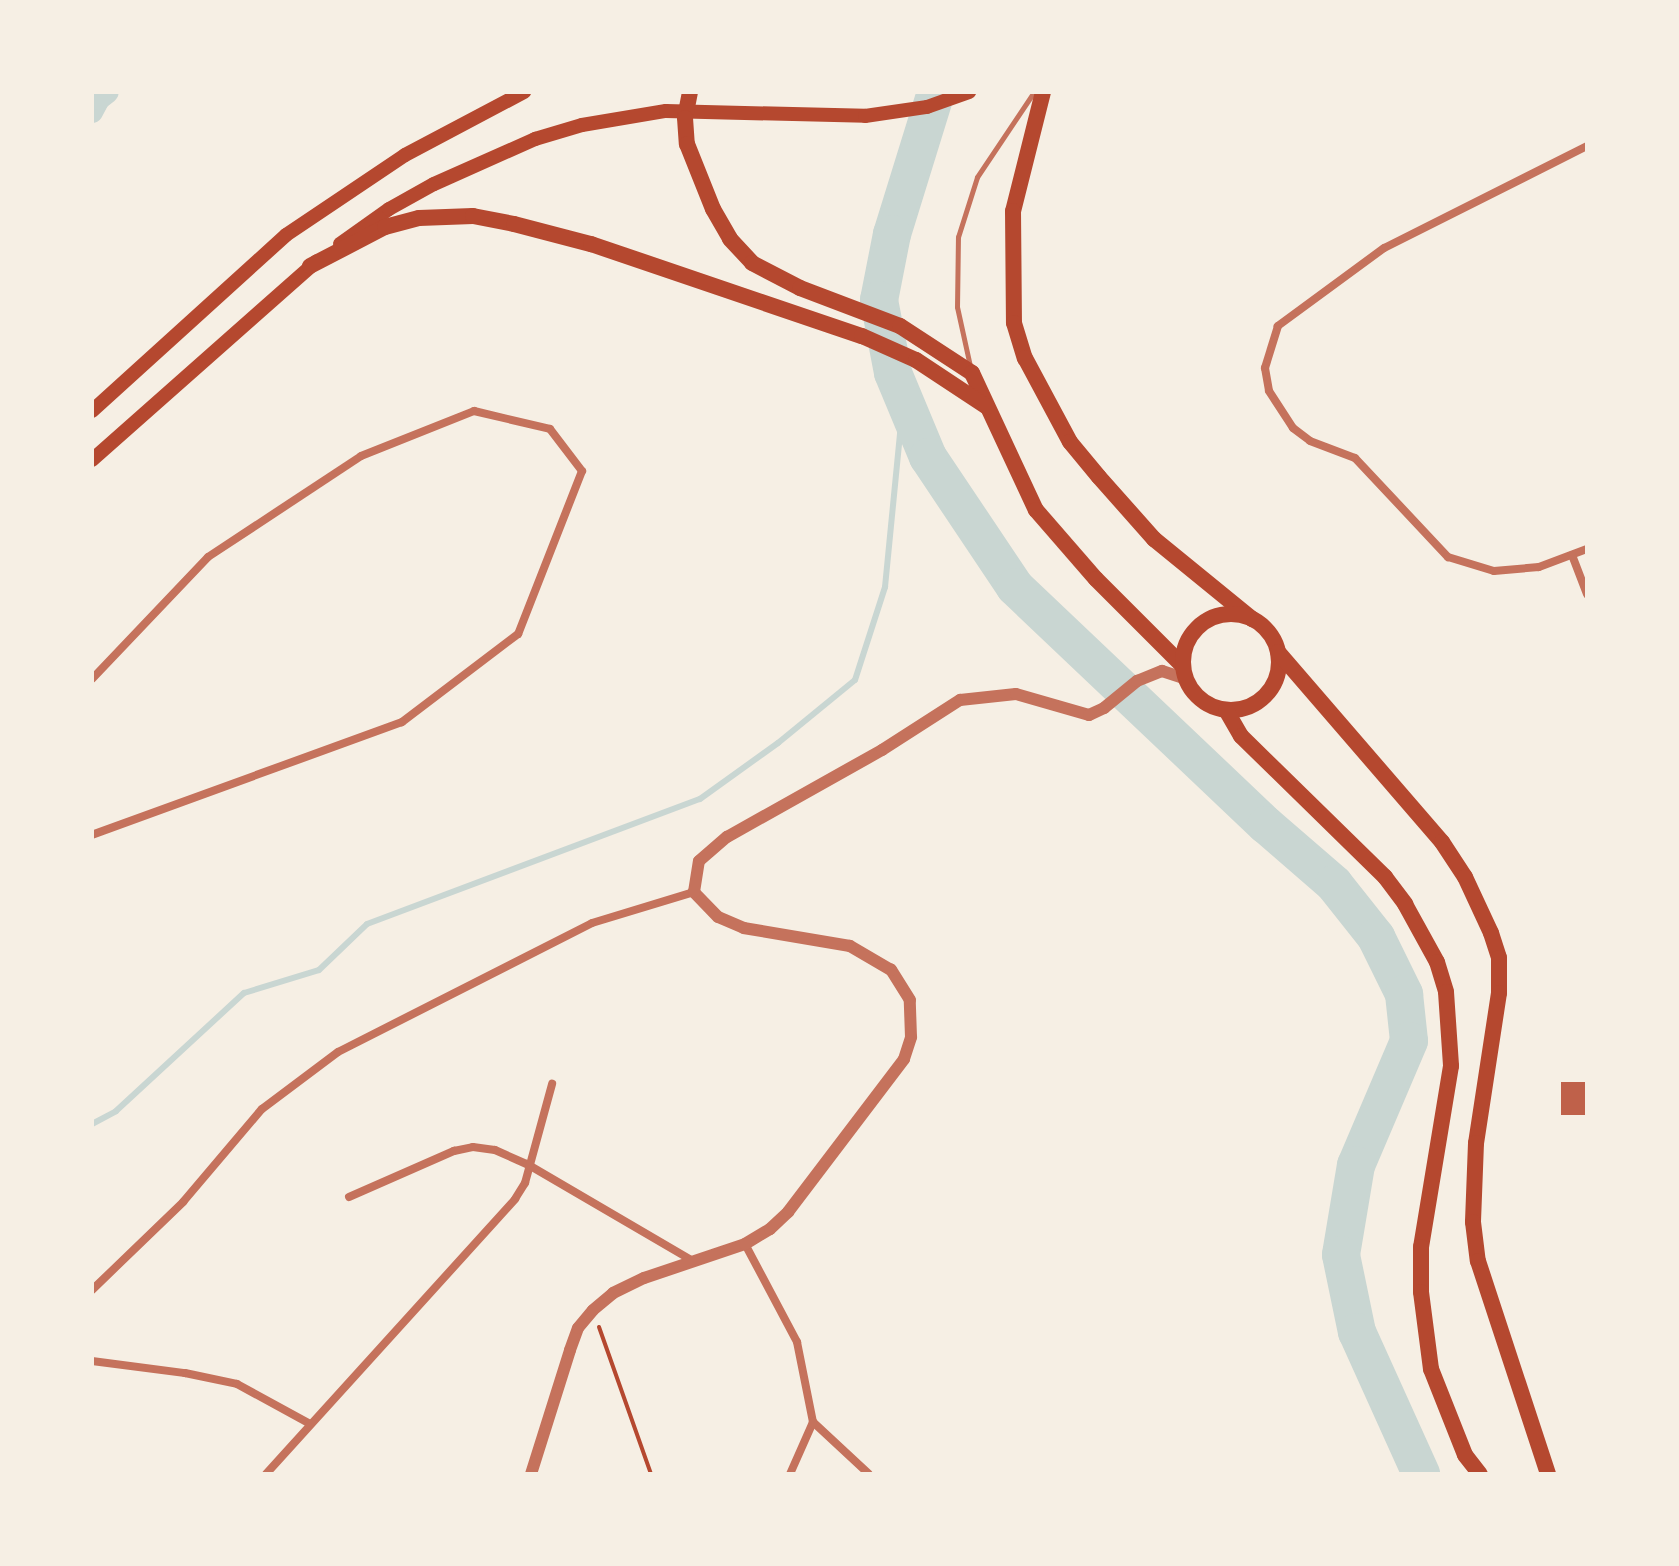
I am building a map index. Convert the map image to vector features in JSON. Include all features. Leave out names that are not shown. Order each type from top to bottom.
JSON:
[{"type":"main road","points":[[92,411],[286,235],[405,155],[524,92]]},
{"type":"main road","points":[[690,92],[685,118],[687,144],[713,209],[730,239],[752,263],[835,302],[900,326],[972,373],[1036,510],[1066,548],[1185,673],[1202,700],[1226,710],[1251,705],[1271,689],[1276,678],[1278,652]]},
{"type":"main road","points":[[92,460],[310,266],[389,209],[476,164],[582,125],[666,111],[716,110],[816,118],[911,111],[969,92]]},
{"type":"main road","points":[[1043,92],[1018,184],[1011,244],[1014,323],[1046,403],[1070,442],[1154,539],[1264,627],[1278,652],[1442,842],[1465,877],[1491,933],[1499,958],[1499,993],[1476,1143],[1473,1222],[1478,1261],[1548,1474]]},
{"type":"main road","points":[[310,266],[385,227],[444,214],[473,216],[591,244],[862,336],[916,360],[987,407]]},
{"type":"main road","points":[[1185,673],[1189,638],[1210,619],[1238,615],[1252,619]]},
{"type":"main road","points":[[1226,710],[1241,736],[1385,877],[1405,904],[1437,962],[1446,992],[1451,1066],[1421,1247],[1421,1292],[1431,1369],[1462,1446],[1479,1472]]},
{"type":"street","points":[[1587,146],[1384,248],[1278,326],[1265,368],[1269,391],[1293,428],[1310,441],[1355,458],[1448,557],[1494,571],[1539,567],[1587,549]]},
{"type":"street","points":[[92,679],[208,557],[361,456],[474,411],[550,429],[582,471],[518,634],[402,722],[92,835]]},
{"type":"street","points":[[1572,555],[1587,594]]},
{"type":"street","points":[[694,892],[699,861],[712,847],[882,750],[960,700],[1016,694],[1089,715],[1104,708],[1137,681],[1162,671],[1185,673]]},
{"type":"street","points":[[531,1474],[578,1328],[593,1310],[613,1293],[691,1260],[745,1244],[770,1229],[788,1212],[904,1059],[911,1037],[913,1016],[903,986],[872,956],[850,946],[744,928],[718,917],[694,892]]},
{"type":"street","points":[[92,1290],[183,1202],[262,1109],[338,1052],[592,923],[694,892]]},
{"type":"street","points":[[266,1474],[515,1199],[525,1183],[527,1164],[552,1084]]},
{"type":"street","points":[[349,1197],[429,1161],[473,1147],[495,1150],[527,1164],[691,1260]]},
{"type":"street","points":[[745,1244],[797,1342],[813,1422],[790,1474]]},
{"type":"street","points":[[92,1361],[142,1366],[237,1384],[310,1424]]},
{"type":"street","points":[[813,1422],[869,1474]]},
{"type":"lane","points":[[972,373],[957,307],[958,237],[977,177],[1034,92]]},
{"type":"path","points":[[593,1310],[651,1474]]},
{"type":"building","points":[[1561,1082],[1587,1082],[1587,1115],[1561,1115]]},
{"type":"waterway","points":[[92,112],[99,99],[108,92]]},
{"type":"waterway","points":[[936,92],[892,234],[879,300],[893,373],[928,457],[1015,587],[1266,825],[1334,884],[1376,937],[1404,994],[1409,1041],[1356,1165],[1341,1255],[1357,1332],[1421,1474]]},
{"type":"waterway","points":[[92,1124],[116,1111],[244,993],[319,970],[367,924],[700,799],[778,743],[855,680],[885,587],[903,402]]}]
